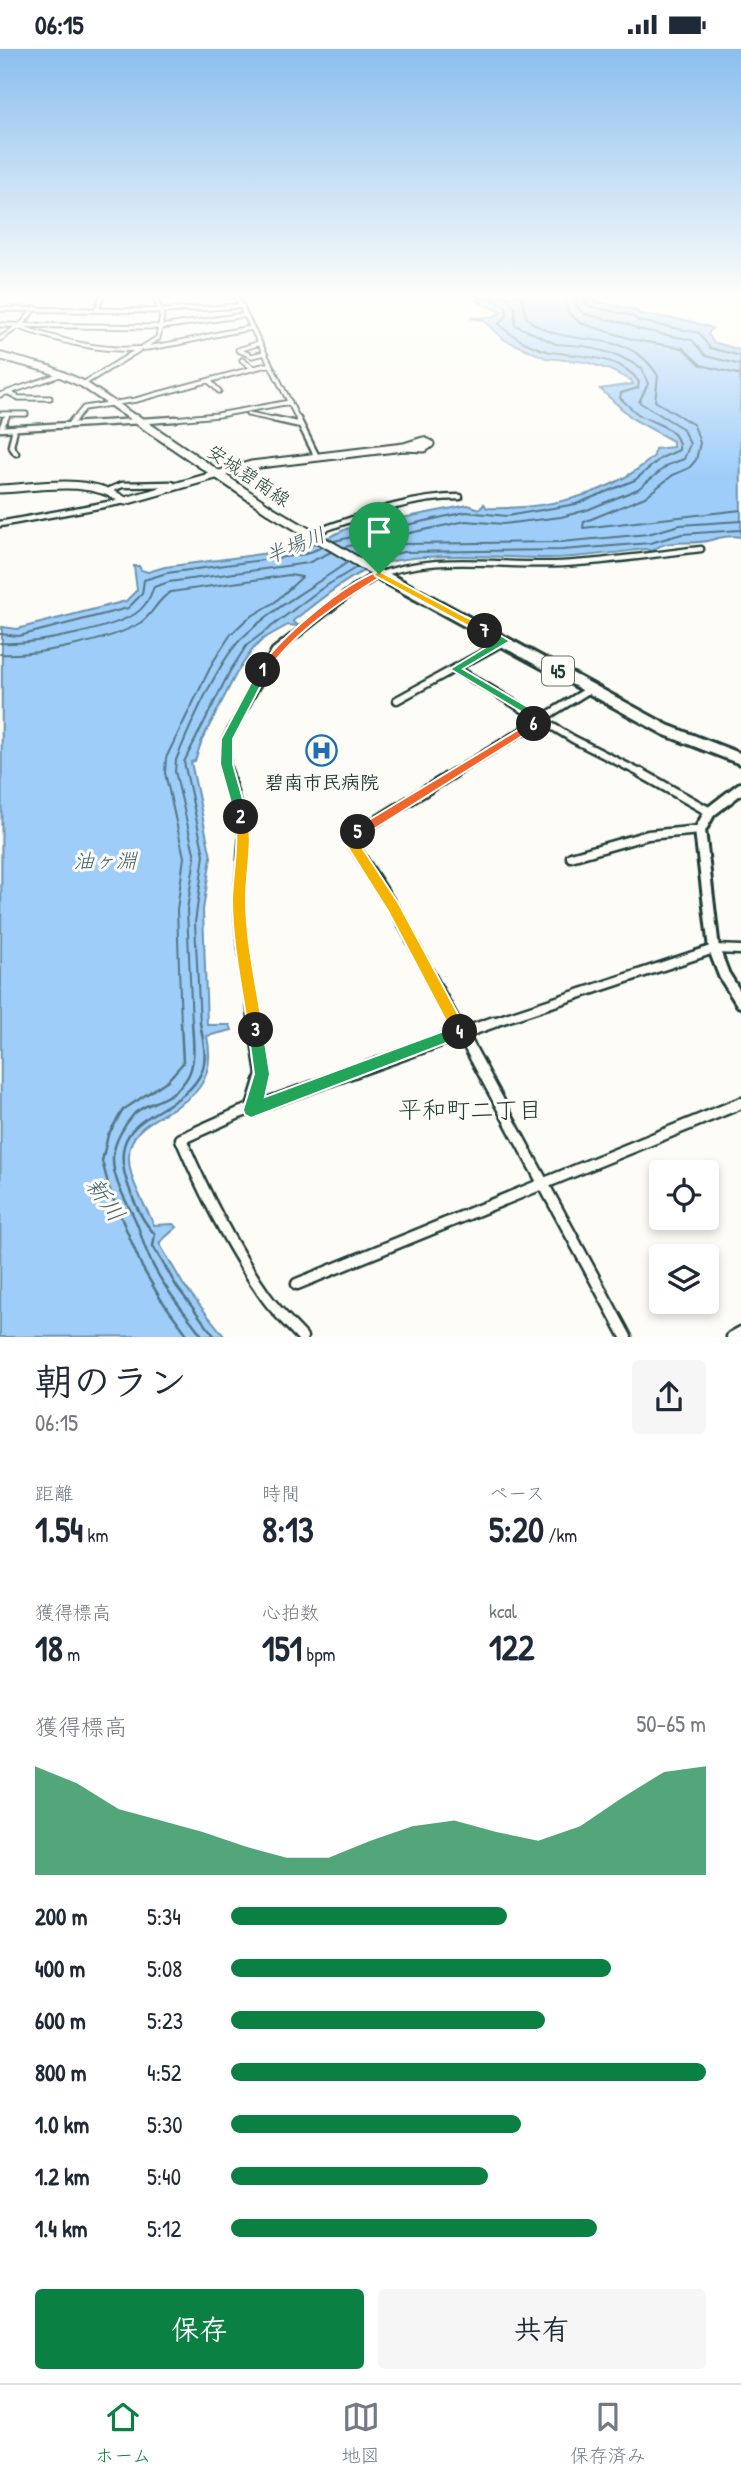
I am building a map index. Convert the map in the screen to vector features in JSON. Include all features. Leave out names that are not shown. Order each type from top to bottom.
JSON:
[{"type":"main road","name":"安城碧南線","points":[[0,356],[62,374],[83,384],[308,534],[666,730],[741,759]]},
{"type":"street","points":[[83,384],[129,356]]},
{"type":"street","points":[[267,356],[317,457]]},
{"type":"street","points":[[242,360],[254,369]]},
{"type":"street","points":[[70,424],[84,408],[114,404],[271,364]]},
{"type":"street","points":[[0,395],[62,374]]},
{"type":"street","points":[[209,381],[219,391]]},
{"type":"street","points":[[9,393],[23,398],[50,398]]},
{"type":"street","points":[[0,429],[142,423],[236,413],[290,402]]},
{"type":"street","points":[[236,413],[301,425]]},
{"type":"street","points":[[0,414],[26,414]]},
{"type":"street","points":[[0,429],[8,414]]},
{"type":"street","points":[[15,428],[11,446],[16,453]]},
{"type":"street","points":[[0,524],[125,501],[257,464],[404,447]]},
{"type":"street","points":[[110,490],[122,485],[172,484]]},
{"type":"street","points":[[0,489],[88,487],[110,490],[125,501]]},
{"type":"street","points":[[308,534],[394,505],[460,497]]},
{"type":"street","points":[[251,1110],[262,1074],[242,944],[239,899],[244,835],[226,764],[227,739],[275,651],[377,573],[415,564],[562,564],[701,549]]},
{"type":"street","points":[[397,700],[504,641]]},
{"type":"street","points":[[456,669],[573,739],[610,756],[710,812]]},
{"type":"street","points":[[590,688],[349,838],[394,908],[626,1336]]},
{"type":"street","points":[[741,788],[710,812],[700,830],[714,949],[724,975],[741,1002]]},
{"type":"street","points":[[571,857],[648,835],[700,830]]},
{"type":"street","points":[[302,1336],[267,1299],[253,1277],[199,1181],[181,1139],[214,1123],[460,1033],[714,949],[741,950]]},
{"type":"street","points":[[296,1284],[741,1103]]},
{"type":"street","points":[[732,1336],[741,1332]]},
{"type":"water","name":"油ヶ淵","points":[[542,356],[740,356],[741,537],[672,543],[652,551],[645,549],[572,557],[439,556],[396,560],[367,569],[345,582],[293,621],[299,626],[288,625],[263,639],[253,649],[236,674],[202,740],[195,761],[191,762],[211,857],[203,910],[207,1025],[230,1025],[232,1030],[207,1036],[209,1064],[202,1083],[189,1098],[142,1128],[132,1142],[129,1160],[135,1185],[154,1225],[173,1224],[177,1227],[159,1243],[183,1284],[224,1336],[0,1337],[2,627],[17,629],[126,601],[137,590],[134,566],[148,572],[165,567],[306,548],[346,529],[468,505],[480,509],[484,504],[487,508],[509,508],[554,503],[618,481],[654,456],[655,449],[673,447],[673,441],[633,419],[600,389],[633,384],[631,380],[586,362]]},
{"type":"place","name":"碧南市民病院","points":[[322,751]]},
{"type":"district","name":"平和町二丁目","points":[[470,1109]]},
{"type":"route","points":[[379,574],[504,641],[456,669],[541,719],[349,838],[394,908],[460,1033],[251,1110],[262,1074],[241,933],[239,899],[244,864],[244,835],[226,764],[227,739],[254,685],[275,651],[354,589],[379,574]]},
{"type":"water label","name":"半場川","points":[[295,545]]},
{"type":"water label","name":"新川","points":[[106,1199]]}]
